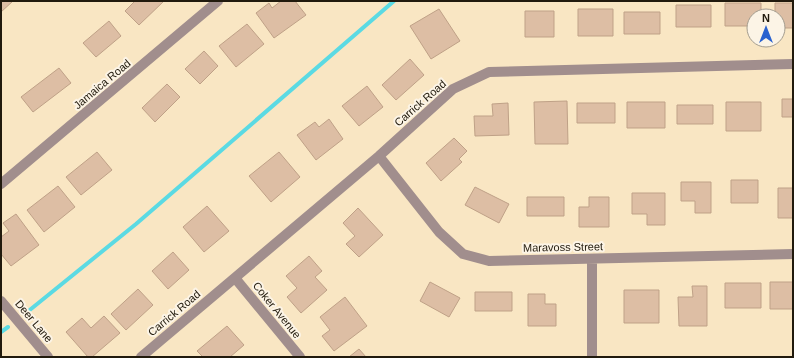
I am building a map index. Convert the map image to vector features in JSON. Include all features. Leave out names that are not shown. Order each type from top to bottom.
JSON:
[{"type":"street","name":"Jamaica Road","points":[[1,184],[218,1]]},
{"type":"street","name":"Carrick Road","points":[[141,357],[379,156],[453,89],[489,72],[793,64]]},
{"type":"street","name":"Maravoss Street","points":[[379,156],[439,232],[463,254],[489,261],[793,254]]},
{"type":"street","points":[[592,259],[592,357]]},
{"type":"street","name":"Coker Avenue","points":[[235,278],[300,357]]},
{"type":"street","name":"Deer Lane","points":[[1,301],[48,357]]},
{"type":"building","points":[[1,1],[13,1],[1,12]]},
{"type":"building","points":[[135,1],[164,1],[139,25],[125,11]]},
{"type":"building","points":[[281,1],[295,1],[306,15],[274,38],[256,13],[269,3],[272,8]]},
{"type":"building","points":[[725,3],[761,3],[761,8],[746,8],[746,26],[725,26]]},
{"type":"building","points":[[775,3],[793,3],[793,28],[786,28],[786,8],[775,8]]},
{"type":"building","points":[[676,5],[711,5],[711,27],[676,27]]},
{"type":"building","points":[[439,9],[460,41],[431,59],[410,26]]},
{"type":"building","points":[[578,9],[613,9],[613,36],[578,36]]},
{"type":"building","points":[[525,11],[554,11],[554,37],[525,37]]},
{"type":"building","points":[[624,12],[660,12],[660,34],[624,34]]},
{"type":"building","points":[[109,21],[121,36],[96,57],[83,43]]},
{"type":"building","points":[[247,24],[264,44],[236,67],[219,46]]},
{"type":"building","points":[[204,51],[218,66],[200,84],[185,69]]},
{"type":"building","points":[[410,59],[424,75],[396,100],[382,85]]},
{"type":"building","points":[[59,68],[71,83],[33,112],[21,97]]},
{"type":"building","points":[[167,84],[180,97],[155,122],[142,108]]},
{"type":"building","points":[[367,86],[383,107],[359,126],[342,106]]},
{"type":"building","points":[[782,99],[793,99],[793,117],[782,117]]},
{"type":"building","points":[[567,101],[568,144],[535,144],[534,102]]},
{"type":"building","points":[[627,102],[665,102],[665,128],[627,128]]},
{"type":"building","points":[[726,102],[761,102],[761,131],[726,131]]},
{"type":"building","points":[[508,103],[509,135],[475,136],[474,116],[493,116],[492,104]]},
{"type":"building","points":[[577,103],[615,103],[615,123],[577,123]]},
{"type":"building","points":[[677,105],[713,105],[713,124],[677,124]]},
{"type":"building","points":[[329,119],[343,139],[316,160],[297,135],[315,122],[319,127]]},
{"type":"building","points":[[454,138],[467,151],[459,159],[462,162],[441,181],[426,163]]},
{"type":"building","points":[[97,152],[112,170],[81,195],[66,177]]},
{"type":"building","points":[[279,152],[300,177],[271,202],[249,176]]},
{"type":"building","points":[[731,180],[758,180],[758,203],[731,203]]},
{"type":"building","points":[[681,182],[711,182],[711,213],[695,213],[695,201],[681,201]]},
{"type":"building","points":[[58,186],[75,207],[44,232],[27,210]]},
{"type":"building","points":[[475,187],[509,204],[499,223],[465,205]]},
{"type":"building","points":[[778,188],[793,188],[793,218],[778,218]]},
{"type":"building","points":[[632,193],[665,193],[665,225],[647,225],[647,214],[632,214]]},
{"type":"building","points":[[527,197],[564,197],[564,216],[527,216]]},
{"type":"building","points":[[589,197],[609,197],[609,227],[579,227],[579,207],[589,207]]},
{"type":"building","points":[[207,206],[229,231],[204,252],[183,227]]},
{"type":"building","points":[[358,208],[383,235],[359,257],[346,244],[355,236],[343,223]]},
{"type":"building","points":[[16,214],[39,245],[11,266],[1,254],[1,237],[9,231],[3,223]]},
{"type":"building","points":[[173,252],[189,270],[168,289],[152,271]]},
{"type":"building","points":[[309,256],[322,271],[315,277],[327,290],[301,313],[287,297],[297,288],[286,276]]},
{"type":"building","points":[[430,282],[460,298],[449,317],[420,301]]},
{"type":"building","points":[[770,282],[793,282],[793,309],[770,309]]},
{"type":"building","points":[[725,283],[761,283],[761,308],[725,308]]},
{"type":"building","points":[[692,286],[707,286],[707,326],[679,326],[678,297],[693,297]]},
{"type":"building","points":[[138,289],[153,305],[126,330],[111,314]]},
{"type":"building","points":[[624,290],[659,290],[659,323],[624,323]]},
{"type":"building","points":[[475,292],[512,292],[512,311],[475,311]]},
{"type":"building","points":[[528,294],[545,294],[545,304],[556,304],[556,326],[528,326]]},
{"type":"building","points":[[345,297],[367,326],[334,351],[322,336],[330,330],[320,317]]},
{"type":"building","points":[[104,316],[120,333],[92,357],[88,357],[66,332],[82,318],[91,328]]},
{"type":"building","points":[[227,326],[244,345],[230,357],[203,357],[197,351]]},
{"type":"building","points":[[359,349],[366,357],[349,357]]},
{"type":"waterway","points":[[26,313],[136,224],[394,1]]},
{"type":"waterway","points":[[1,332],[8,327]]}]
